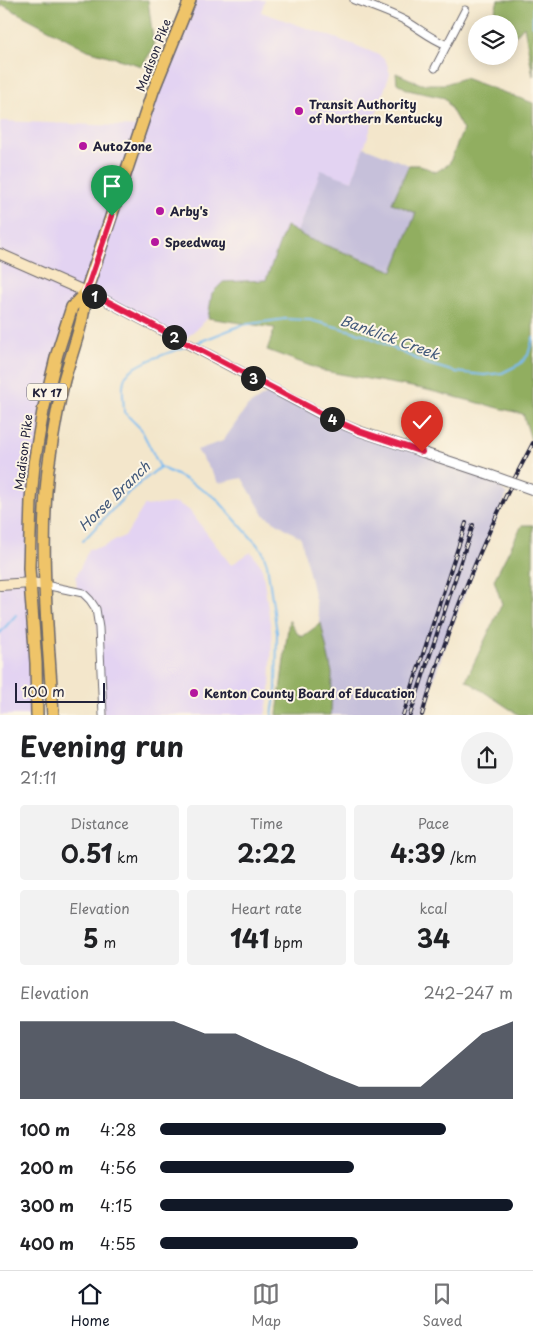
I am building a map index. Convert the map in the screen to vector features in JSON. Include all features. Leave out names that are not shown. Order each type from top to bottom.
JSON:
[{"type":"main road","name":"Madison Pike","points":[[53,715],[46,585],[46,504],[48,470],[59,402],[84,311],[86,292],[153,91],[190,0]]},
{"type":"main road","points":[[0,254],[86,292]]},
{"type":"main road","name":"Madison Pike","points":[[37,715],[29,568],[34,464],[41,417],[57,354],[72,308],[86,292]]},
{"type":"main road","points":[[0,584],[31,583],[46,585]]},
{"type":"street","points":[[354,0],[391,13],[447,45]]},
{"type":"street","points":[[435,68],[465,10]]},
{"type":"street","points":[[86,292],[330,418],[359,431],[533,490]]},
{"type":"street","points":[[46,585],[79,591],[88,596],[96,609],[99,628],[102,715]]},
{"type":"shaded area","points":[[190,0],[265,0],[261,12],[379,55],[386,61],[390,74],[352,181],[321,171],[297,232],[286,226],[266,280],[223,282],[212,293],[208,318],[183,341],[87,292],[72,307],[57,354],[31,500],[37,715],[0,715],[0,123],[2,121],[141,127]]},
{"type":"shaded area","points":[[364,147],[409,165],[392,203],[416,213],[393,271],[309,239],[297,232],[321,170],[352,181]]},
{"type":"shaded area","points":[[274,389],[330,419],[485,473],[507,494],[448,637],[422,715],[331,715],[332,673],[301,538],[264,515],[242,478],[219,483],[197,450],[223,441],[248,406]]},
{"type":"shaded area","points":[[177,503],[189,510],[231,565],[251,552],[262,567],[272,636],[270,691],[265,715],[103,715],[96,609],[77,591],[76,577],[89,549],[103,547],[126,535],[144,506]]},
{"type":"green space","points":[[0,0],[148,0],[154,47],[142,66],[88,50],[3,5],[0,8]]},
{"type":"green space","points":[[498,0],[533,0],[533,76],[524,26],[518,33],[518,15],[494,15]]},
{"type":"green space","points":[[396,73],[421,84],[445,84],[464,78],[533,103],[533,446],[523,414],[423,389],[324,371],[267,350],[275,328],[208,318],[212,293],[223,282],[266,280],[286,226],[309,239],[393,271],[416,213],[392,203],[409,165],[419,165],[436,172],[449,164],[463,130],[445,98],[408,90],[397,83]]},
{"type":"green space","points":[[522,525],[533,525],[533,715],[519,715],[466,680],[502,604],[494,580]]},
{"type":"green space","points":[[289,620],[297,633],[302,637],[321,623],[332,673],[331,715],[277,715]]},
{"type":"waterway","name":"Banklick Creek","points":[[533,5],[533,26]]},
{"type":"waterway","name":"Banklick Creek","points":[[194,344],[242,325],[285,319],[310,320],[363,334],[425,363],[455,372],[484,375],[502,373],[520,364],[528,355],[533,338]]},
{"type":"waterway","name":"Banklick Creek","points":[[187,346],[147,361],[127,374],[123,387],[124,412],[141,429],[160,467],[183,478],[216,498],[262,550],[267,564],[277,633],[276,691],[272,715]]},
{"type":"waterway","name":"Horse Branch","points":[[83,541],[129,492],[160,467]]},
{"type":"waterway","name":"Horse Branch","points":[[0,633],[16,615]]},
{"type":"railway","points":[[422,715],[444,645],[470,576],[500,508],[533,443]]},
{"type":"railway","points":[[403,715],[466,523]]},
{"type":"railway","points":[[410,715],[473,525]]},
{"type":"place","name":"Transit Authority of Northern Kentucky","points":[[299,111]]},
{"type":"place","name":"AutoZone","points":[[83,146]]},
{"type":"place","name":"Arby's","points":[[160,211]]},
{"type":"place","name":"Speedway","points":[[155,242]]},
{"type":"place","name":"Kenton County Board of Education","points":[[194,693]]},
{"type":"route","points":[[112,216],[86,292],[103,299],[330,418],[359,431],[422,452]]}]
